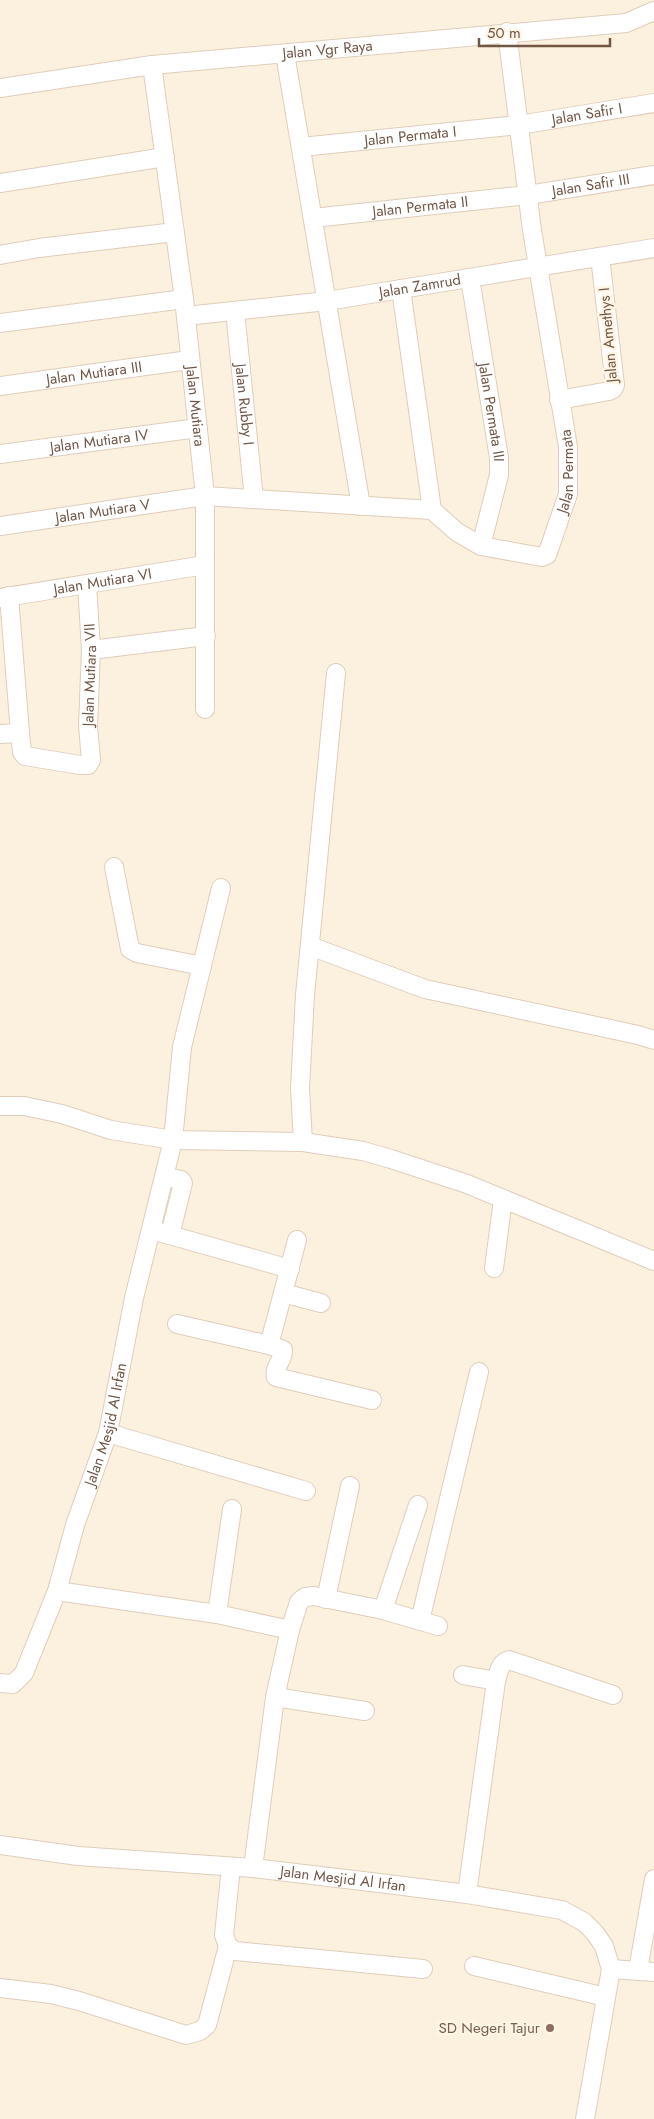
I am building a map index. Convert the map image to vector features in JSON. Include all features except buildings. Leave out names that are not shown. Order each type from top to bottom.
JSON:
[{"type":"street","name":"Jalan Vgr Raya","points":[[0,88],[152,65],[507,32],[626,23],[654,11]]},
{"type":"street","name":"Jalan Permata","points":[[432,510],[457,532],[481,546],[542,557],[548,555],[550,551],[568,494],[568,447],[538,267],[507,32]]},
{"type":"street","points":[[285,54],[361,506]]},
{"type":"street","name":"Jalan Mutiara","points":[[152,65],[185,307],[189,360],[205,496],[205,709]]},
{"type":"street","name":"Jalan Safir I","points":[[519,125],[654,104]]},
{"type":"street","name":"Jalan Permata I","points":[[301,147],[519,125]]},
{"type":"street","points":[[0,182],[165,158]]},
{"type":"street","name":"Jalan Safir III","points":[[528,195],[654,175]]},
{"type":"street","name":"Jalan Permata II","points":[[313,218],[528,195]]},
{"type":"street","points":[[0,255],[39,248],[175,232]]},
{"type":"street","name":"Jalan Zamrud","points":[[0,323],[185,307],[235,311],[327,301],[654,248]]},
{"type":"street","name":"Jalan Amethys I","points":[[559,400],[609,391],[615,385],[600,257]]},
{"type":"street","name":"Jalan Permata III","points":[[470,278],[499,458],[499,475],[481,546]]},
{"type":"street","points":[[205,496],[432,510],[401,289]]},
{"type":"street","name":"Jalan Rubby I","points":[[235,311],[254,499]]},
{"type":"street","name":"Jalan Mutiara III","points":[[0,386],[189,360]]},
{"type":"street","name":"Jalan Mutiara IV","points":[[0,454],[198,428]]},
{"type":"street","name":"Jalan Mutiara V","points":[[0,526],[205,496]]},
{"type":"street","name":"Jalan Mutiara VI","points":[[4,597],[205,565]]},
{"type":"street","name":"Jalan Mutiara VII","points":[[20,734],[24,756],[80,765],[88,764],[91,760],[88,726],[91,650],[87,584]]},
{"type":"street","points":[[0,734],[20,734],[4,597]]},
{"type":"street","points":[[91,650],[206,636]]},
{"type":"street","points":[[303,1142],[300,1088],[305,995],[336,673]]},
{"type":"street","points":[[114,867],[130,949],[137,953],[202,966]]},
{"type":"street","name":"Jalan Mesjid Al Irfan","points":[[0,1684],[13,1684],[24,1673],[57,1591],[75,1525],[108,1433],[134,1298],[173,1140],[182,1047],[221,888]]},
{"type":"street","points":[[310,946],[425,989],[654,1040]]},
{"type":"street","points":[[0,1106],[34,1108],[62,1114],[111,1130],[173,1140],[303,1142],[391,1158],[467,1184],[654,1261]]},
{"type":"street","points":[[165,1177],[181,1180],[183,1183],[170,1234]]},
{"type":"street","points":[[494,1268],[504,1199]]},
{"type":"street","points":[[152,1230],[290,1269]]},
{"type":"street","points":[[269,1345],[297,1240]]},
{"type":"street","points":[[283,1293],[321,1303]]},
{"type":"street","points":[[177,1324],[269,1345],[283,1350],[284,1354],[275,1371],[276,1377],[372,1400]]},
{"type":"street","points":[[420,1621],[480,1372]]},
{"type":"street","points":[[108,1433],[306,1491]]},
{"type":"street","points":[[326,1599],[350,1486]]},
{"type":"street","points":[[383,1610],[418,1505]]},
{"type":"street","points":[[216,1614],[232,1509]]},
{"type":"street","points":[[57,1591],[216,1614],[290,1630]]},
{"type":"street","points":[[253,1868],[275,1697],[290,1630],[299,1602],[306,1596],[326,1599],[383,1610],[438,1626]]},
{"type":"street","points":[[467,1894],[496,1681],[500,1666],[503,1662],[509,1660],[613,1695]]},
{"type":"street","points":[[463,1676],[496,1681]]},
{"type":"street","points":[[275,1697],[365,1711]]},
{"type":"street","name":"Jalan Mesjid Al Irfan","points":[[0,1845],[78,1856],[253,1868],[467,1894],[562,1910],[584,1922],[595,1933],[604,1946],[611,1969]]},
{"type":"street","points":[[0,1988],[51,1994],[186,2034],[200,2031],[206,2025],[228,1946],[224,1935],[231,1866]]},
{"type":"street","points":[[585,2119],[611,1969],[646,1971],[654,1879]]},
{"type":"street","points":[[228,1946],[243,1952],[423,1969]]},
{"type":"street","points":[[474,1966],[606,1997]]},
{"type":"place","name":"SD Negeri Tajur","points":[[550,2028]]}]
